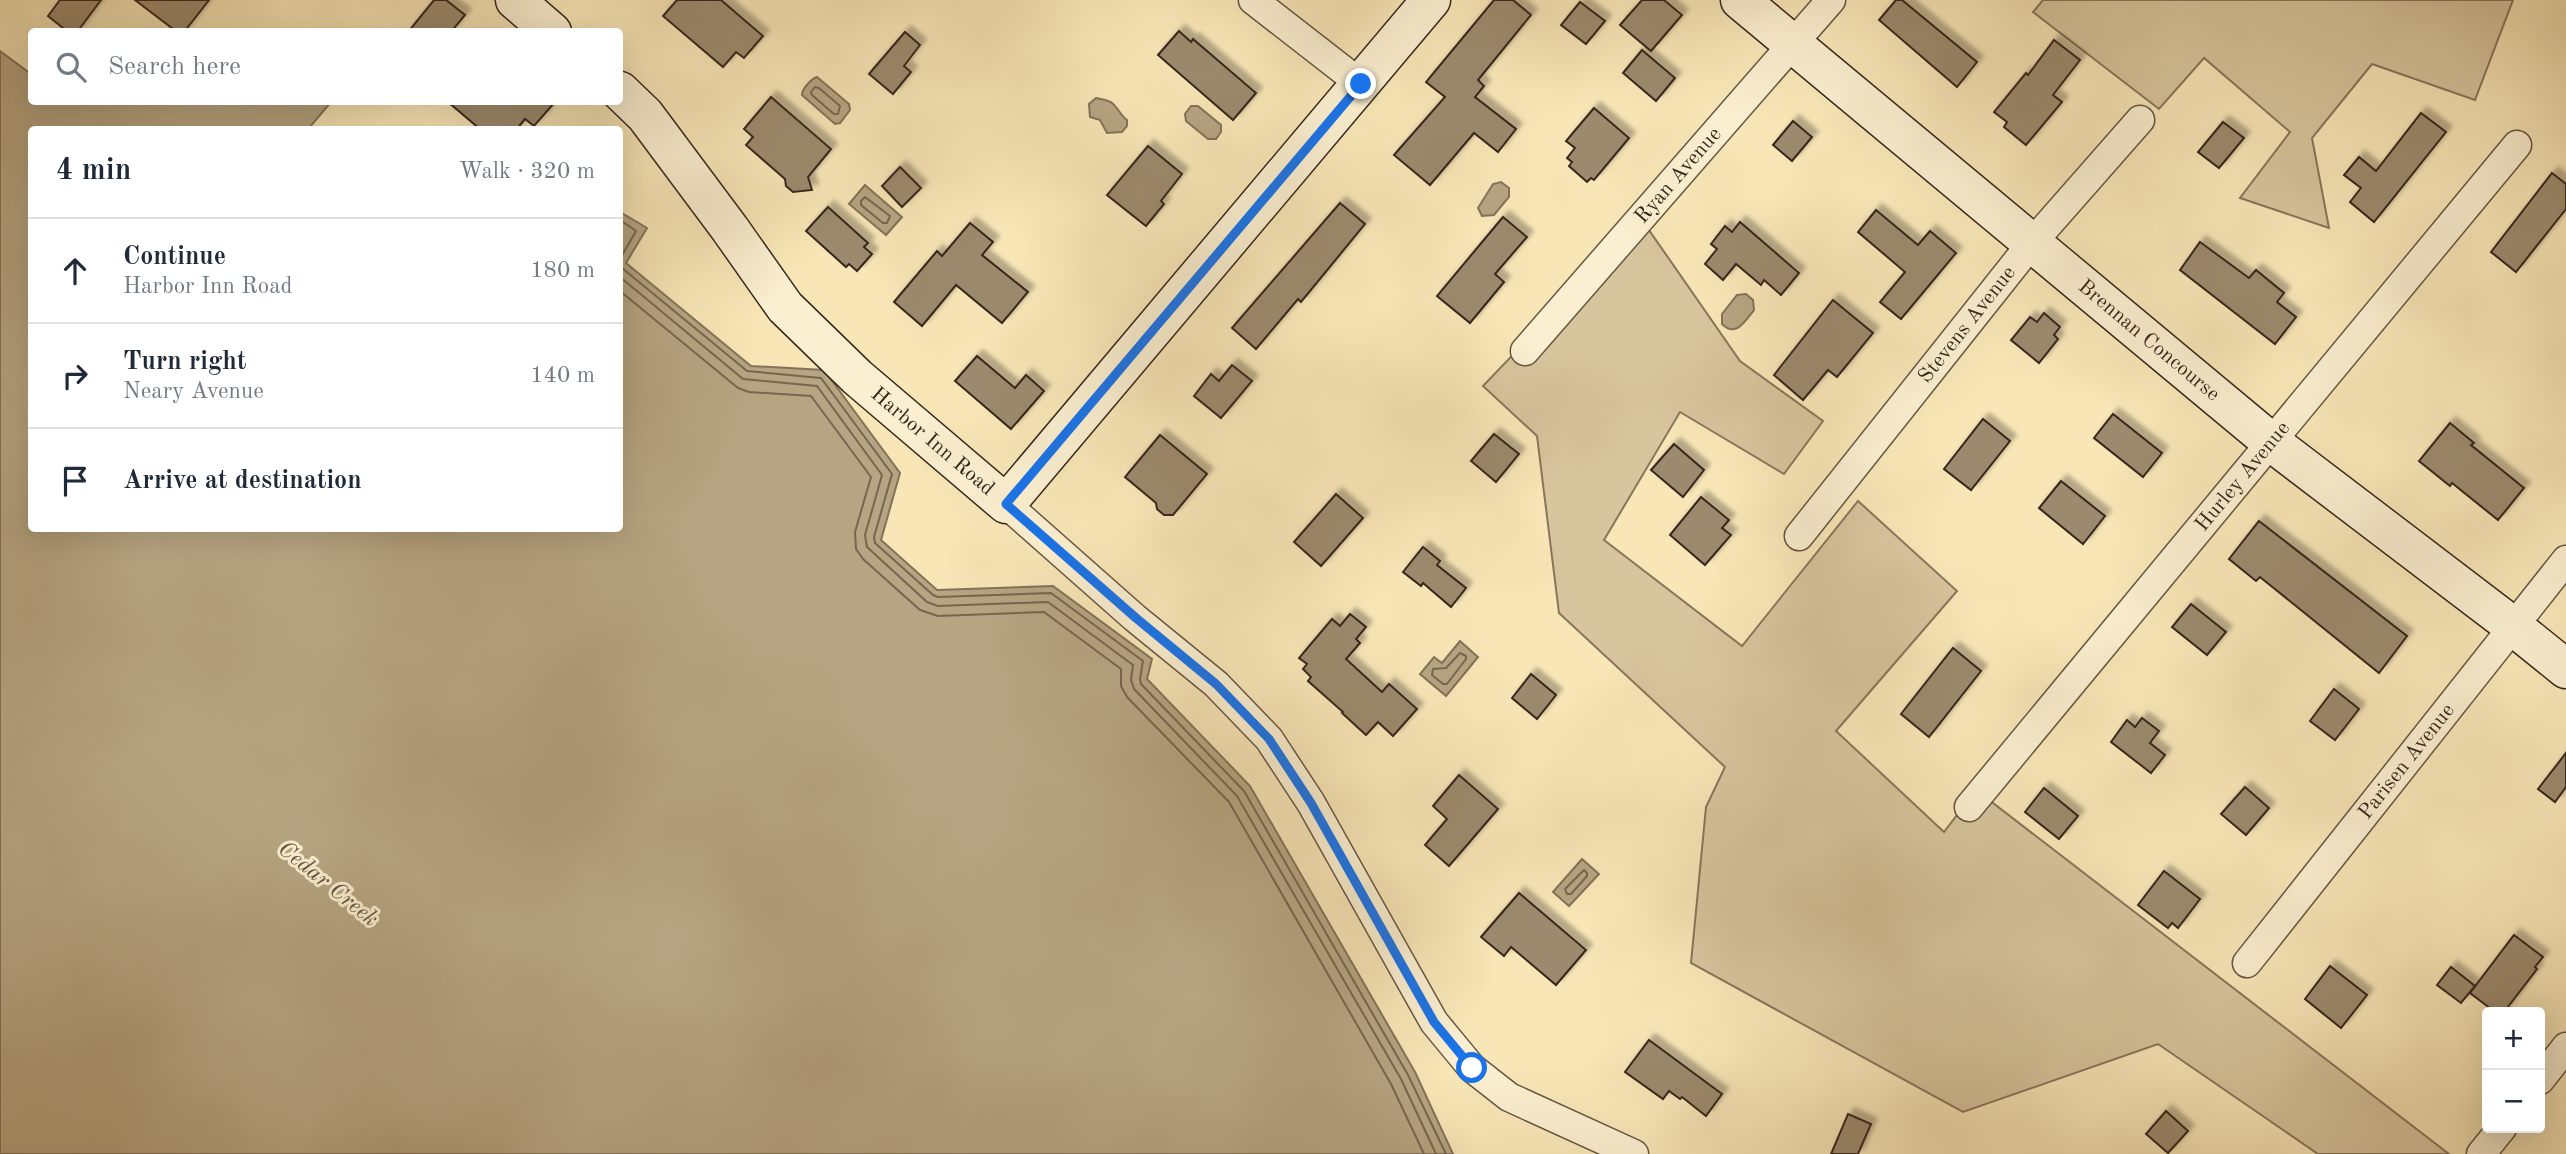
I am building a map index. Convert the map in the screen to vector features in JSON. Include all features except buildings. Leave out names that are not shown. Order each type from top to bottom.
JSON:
[{"type":"main road","points":[[515,0],[547,28]]},
{"type":"main road","points":[[1006,504],[1431,0]]},
{"type":"main road","name":"Brennan Concourse","points":[[1740,0],[2271,442],[2566,669]]},
{"type":"main road","name":"Harbor Inn Road","points":[[623,94],[645,115],[785,307],[857,377],[1006,504]]},
{"type":"street","points":[[1253,0],[1361,84]]},
{"type":"street","name":"Ryan Avenue","points":[[1525,351],[1831,0]]},
{"type":"street","name":"Stevens Avenue","points":[[1799,536],[2031,244],[2140,120]]},
{"type":"street","name":"Hurley Avenue","points":[[1969,807],[2517,145]]},
{"type":"street","name":"Harbor Inn Road","points":[[1006,504],[1216,684],[1269,739],[1311,803],[1434,1022],[1472,1068],[1509,1097],[1634,1154]]},
{"type":"street","name":"Parisen Avenue","points":[[2247,963],[2566,560]]},
{"type":"street","points":[[2545,1074],[2566,1047]]},
{"type":"street","points":[[2481,1154],[2498,1133]]},
{"type":"shaded area","points":[[2043,0],[2513,0],[2475,100],[2372,64],[2312,138],[2329,228],[2240,198],[2290,132],[2204,58],[2159,109],[2033,12]]},
{"type":"shaded area","points":[[1642,220],[1740,361],[1823,421],[1784,474],[1680,412],[1604,540],[1742,646],[1858,501],[1957,591],[1836,731],[1944,832],[1976,790],[2449,1154],[2318,1154],[2158,1044],[1963,1112],[1691,963],[1706,807],[1725,767],[1559,613],[1537,436],[1483,386]]},
{"type":"water","name":"Cedar Creek","points":[[0,51],[28,72],[28,105],[328,105],[311,126],[28,126],[28,532],[623,532],[623,214],[647,228],[626,263],[751,366],[824,370],[900,473],[881,540],[937,590],[1053,586],[1152,659],[1147,679],[1250,786],[1415,1072],[1453,1154],[0,1154]]},
{"type":"water","points":[[817,77],[849,104],[850,110],[840,123],[835,124],[802,95],[807,84]]},
{"type":"water","points":[[1096,98],[1111,102],[1127,120],[1127,126],[1122,132],[1107,133],[1100,120],[1090,117],[1089,104]]},
{"type":"water","points":[[1191,106],[1198,106],[1221,125],[1221,132],[1216,139],[1208,139],[1186,121],[1185,114]]},
{"type":"water","points":[[1501,182],[1509,188],[1509,197],[1494,215],[1482,216],[1478,208],[1493,184]]},
{"type":"water","points":[[865,185],[902,217],[886,235],[849,204]]},
{"type":"water","points":[[1746,294],[1753,300],[1754,310],[1736,329],[1727,328],[1722,324],[1722,314],[1737,295]]},
{"type":"water","points":[[1460,641],[1478,657],[1446,696],[1420,674],[1434,657],[1442,663]]},
{"type":"water","points":[[1582,859],[1599,874],[1569,906],[1553,892]]},
{"type":"route","points":[[1361,84],[1006,504],[1216,684],[1269,739],[1311,803],[1434,1022],[1472,1068]]}]
